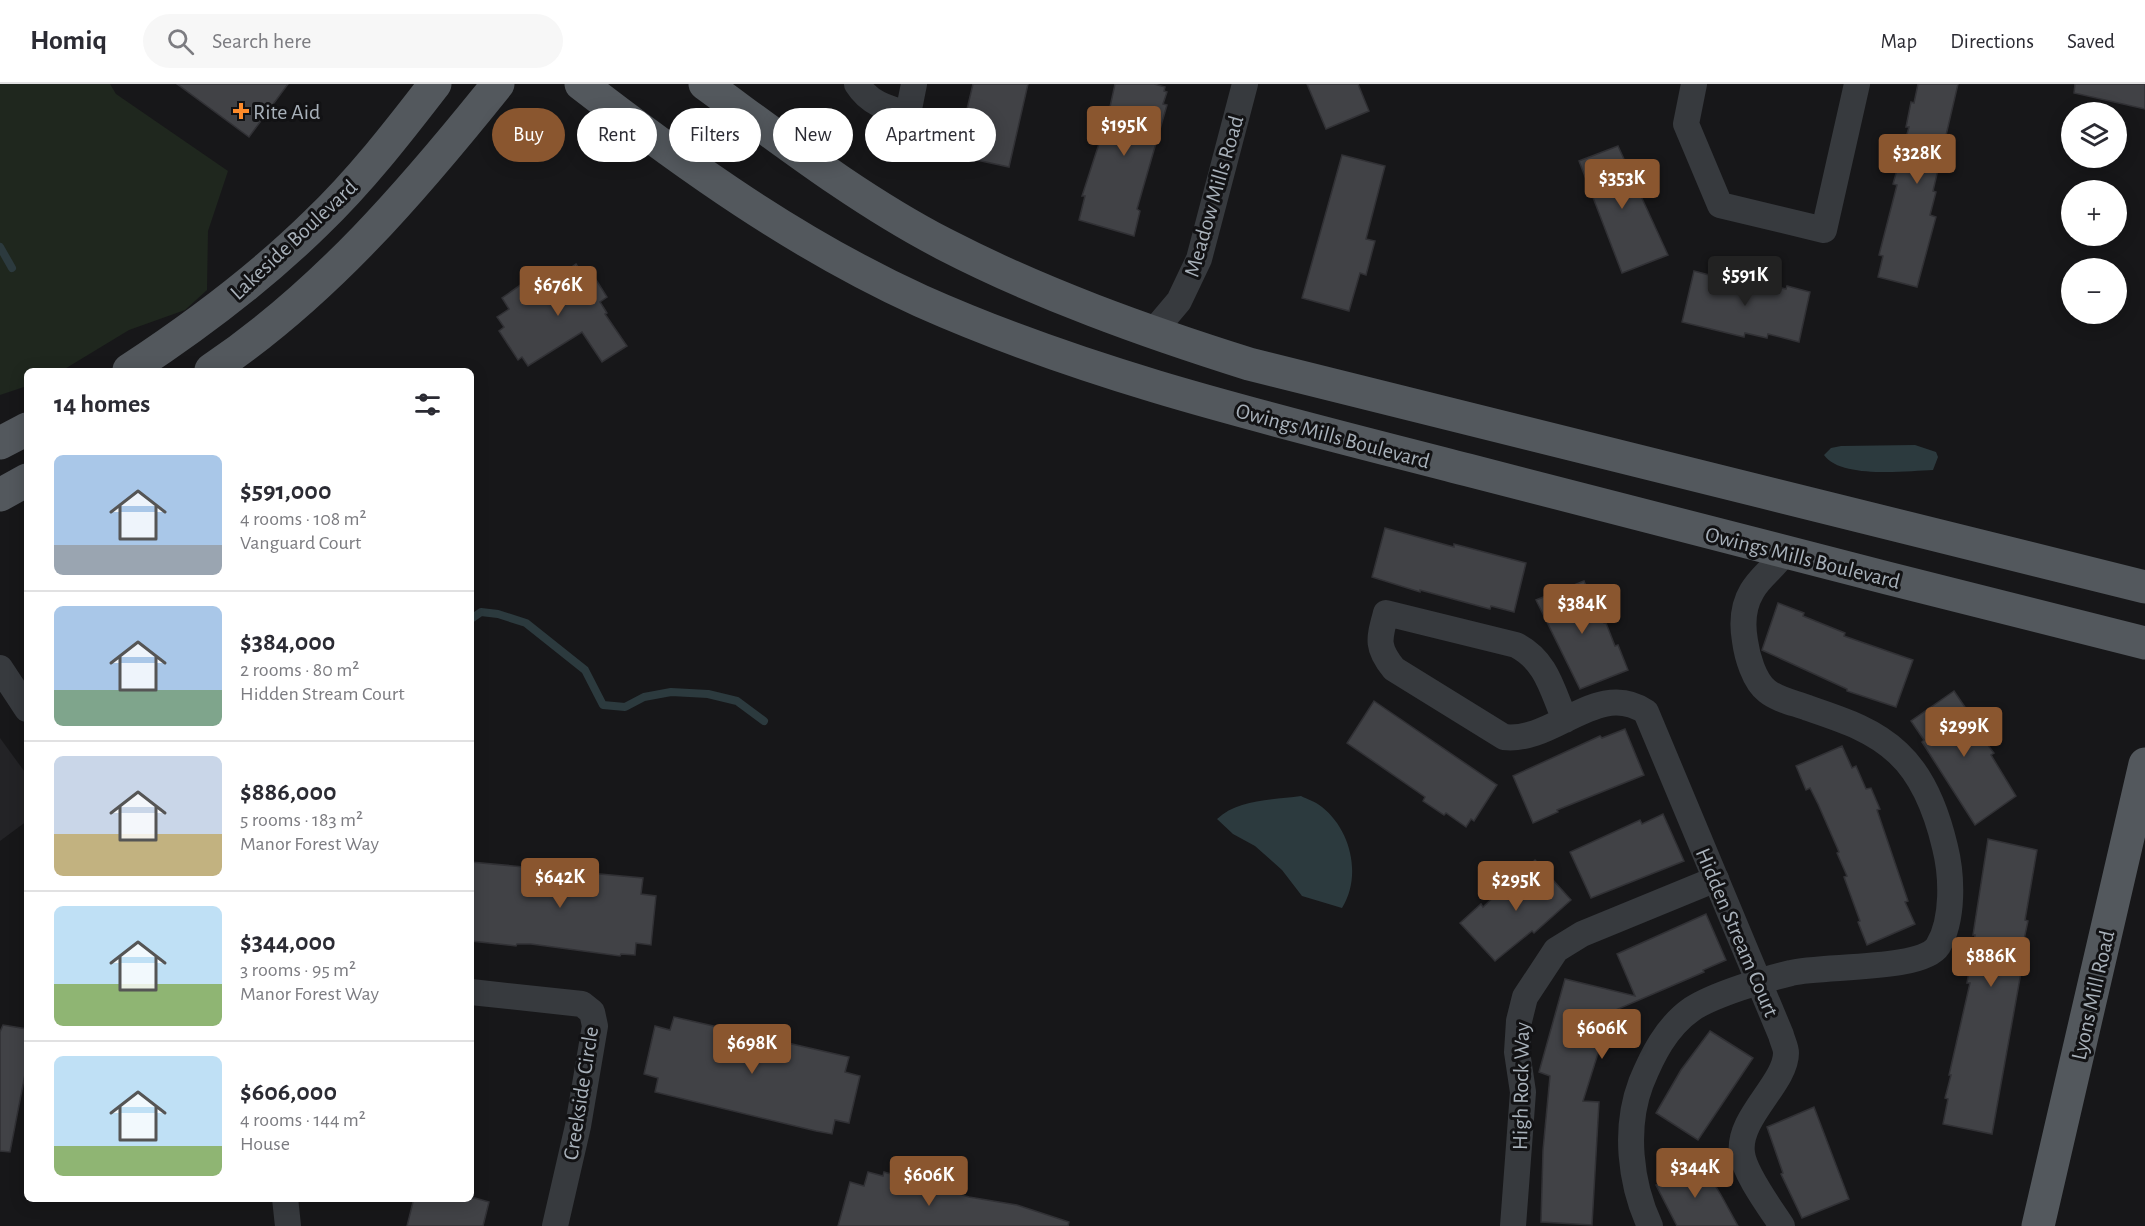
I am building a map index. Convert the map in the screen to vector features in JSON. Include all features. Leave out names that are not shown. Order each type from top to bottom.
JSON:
[{"type":"main road","name":"Lakeside Boulevard","points":[[132,368],[231,298],[317,223],[382,153],[435,84]]},
{"type":"main road","points":[[215,368],[265,332],[355,251],[426,174],[498,84]]},
{"type":"main road","name":"Owings Mills Boulevard","points":[[580,84],[722,186],[836,258],[921,301],[1044,351],[1134,382],[1235,410],[1784,553],[2145,643]]},
{"type":"main road","points":[[705,84],[871,201],[943,243],[1069,301],[1152,333],[1249,364],[2145,587]]},
{"type":"main road","points":[[0,443],[24,431]]},
{"type":"main road","points":[[0,495],[24,482]]},
{"type":"main road","name":"Lyons Mill Road","points":[[2038,1226],[2145,764]]},
{"type":"street","points":[[857,84],[865,97],[885,108],[908,114],[914,84]]},
{"type":"street","name":"Meadow Mills Road","points":[[1152,333],[1179,300],[1199,259],[1245,84]]},
{"type":"street","points":[[1694,84],[1686,124],[1720,205],[1824,230],[1857,84]]},
{"type":"street","points":[[1648,1225],[1631,1160],[1636,1096],[1652,1055],[1670,1030],[1692,1009],[1720,996],[1792,972],[1890,965],[1920,957],[1936,948],[1944,930],[1949,901],[1949,861],[1939,822],[1920,780],[1899,753],[1872,733],[1843,719],[1778,698],[1765,690],[1757,679],[1746,648],[1743,627],[1746,606],[1752,591],[1762,578],[1771,572],[1784,553]]},
{"type":"street","name":"Hidden Stream Court","points":[[1565,720],[1540,662],[1531,653],[1516,645],[1386,613],[1380,637],[1381,654],[1394,669],[1493,732],[1516,739],[1565,720],[1601,704],[1621,701],[1636,705],[1646,712],[1786,1053],[1782,1067],[1743,1138],[1742,1154],[1748,1169],[1782,1226]]},
{"type":"street","points":[[0,668],[24,704]]},
{"type":"street","name":"High Rock Way","points":[[1513,1226],[1523,1092],[1516,1052],[1519,1022],[1525,997],[1556,950],[1582,934],[1716,879]]},
{"type":"street","name":"Creekside Circle","points":[[474,992],[582,1004],[592,1011],[595,1026],[580,1115],[555,1226]]},
{"type":"street","points":[[285,1202],[288,1226]]},
{"type":"shaded area","points":[[0,84],[110,84],[116,94],[228,171],[208,231],[207,290],[185,310],[129,330],[66,368],[24,368],[24,387],[0,395]]},
{"type":"shaded area","points":[[1915,445],[1936,452],[1938,457],[1933,470],[1859,471],[1832,463],[1824,455],[1831,448],[1841,446]]},
{"type":"shaded area","points":[[0,738],[24,771],[24,823],[0,841]]},
{"type":"shaded area","points":[[1301,796],[1320,805],[1332,817],[1346,841],[1352,868],[1348,895],[1342,908],[1302,896],[1282,870],[1255,846],[1233,834],[1217,819],[1226,812],[1246,804]]},
{"type":"building","name":"Rite Aid","points":[[177,84],[288,84],[249,137]]},
{"type":"building","points":[[973,84],[1028,84],[1009,167],[986,162],[996,162],[996,108],[967,108]]},
{"type":"building","points":[[1115,84],[1154,84],[1165,87],[1164,91],[1167,92],[1163,104],[1167,105],[1137,209],[1140,211],[1134,236],[1079,220],[1085,196],[1082,196],[1108,116]]},
{"type":"building","points":[[1307,84],[1358,84],[1369,111],[1326,129]]},
{"type":"building","points":[[1918,84],[1958,84],[1933,191],[1936,192],[1930,215],[1936,217],[1917,287],[1878,277],[1883,256],[1879,255],[1897,185],[1893,184],[1909,127],[1906,127],[1911,102],[1914,103]]},
{"type":"building","points":[[2075,84],[2145,84],[2145,109],[2127,105],[2127,102],[2114,102],[2074,93]]},
{"type":"building","points":[[1618,146],[1668,255],[1622,273],[1579,161]]},
{"type":"building","points":[[1342,155],[1385,166],[1366,239],[1375,241],[1366,275],[1360,273],[1349,311],[1302,298]]},
{"type":"building","points":[[576,264],[583,275],[590,270],[607,297],[600,302],[607,313],[605,314],[627,346],[602,362],[582,332],[528,366],[522,357],[518,360],[499,331],[504,327],[497,317],[509,309],[502,298],[536,274],[544,286]]},
{"type":"building","points":[[1694,271],[1717,277],[1718,273],[1786,289],[1787,286],[1810,292],[1799,342],[1768,334],[1767,338],[1745,333],[1744,337],[1682,322]]},
{"type":"building","points":[[1385,528],[1454,547],[1454,544],[1526,563],[1514,612],[1491,606],[1490,609],[1420,590],[1420,592],[1372,577]]},
{"type":"building","points":[[1584,581],[1615,646],[1618,645],[1628,670],[1580,689],[1536,600]]},
{"type":"building","points":[[1778,603],[1845,633],[1844,636],[1913,660],[1896,707],[1847,691],[1847,689],[1762,650]]},
{"type":"building","points":[[1954,691],[1969,713],[1965,715],[1994,753],[1991,755],[2016,796],[1975,825],[1911,721]]},
{"type":"building","points":[[1374,701],[1497,785],[1474,821],[1471,819],[1466,827],[1446,813],[1444,815],[1423,801],[1425,797],[1347,743]]},
{"type":"building","points":[[1625,729],[1644,775],[1557,810],[1558,812],[1533,823],[1513,776],[1600,736],[1602,738]]},
{"type":"building","points":[[1842,746],[1852,768],[1856,766],[1866,789],[1871,788],[1880,809],[1877,810],[1908,901],[1905,902],[1915,924],[1867,945],[1844,877],[1847,876],[1837,853],[1839,852],[1810,788],[1806,790],[1796,766]]},
{"type":"building","points":[[1663,814],[1684,861],[1591,898],[1570,852],[1640,820],[1642,824]]},
{"type":"building","points":[[1988,839],[2037,850],[2025,920],[2028,921],[2020,967],[2022,967],[1992,1134],[1943,1124],[1948,1099],[1945,1098],[1951,1075],[1949,1075],[1970,983],[1967,983]]},
{"type":"building","points":[[1535,860],[1571,900],[1534,933],[1532,931],[1495,961],[1460,923],[1481,904],[1483,907],[1499,892],[1501,894]]},
{"type":"building","points":[[474,862],[643,878],[641,894],[656,896],[651,945],[636,943],[635,955],[621,954],[620,956],[531,944],[517,944],[516,946],[474,941]]},
{"type":"building","points":[[1706,914],[1726,960],[1703,970],[1704,972],[1611,1012],[1583,1101],[1599,1102],[1592,1225],[1541,1222],[1543,1150],[1550,1076],[1539,1072],[1565,979],[1635,996],[1617,954]]},
{"type":"building","points":[[674,1017],[849,1057],[845,1072],[860,1076],[849,1123],[835,1120],[832,1134],[655,1092],[658,1078],[644,1074],[655,1026],[670,1030]]},
{"type":"building","points":[[3,1025],[24,1028],[24,1080],[10,1152],[0,1151],[0,1032]]},
{"type":"building","points":[[1710,1031],[1753,1058],[1698,1140],[1656,1113],[1681,1070]]},
{"type":"building","points":[[1814,1107],[1849,1199],[1802,1218],[1781,1174],[1783,1173],[1767,1127]]},
{"type":"building","points":[[1700,1160],[1738,1226],[1677,1226],[1656,1185]]},
{"type":"building","points":[[868,1172],[883,1176],[884,1172],[969,1197],[1017,1205],[1069,1222],[1068,1226],[838,1226],[850,1182],[864,1186]]},
{"type":"building","points":[[475,1198],[489,1202],[483,1226],[407,1226],[413,1202],[474,1202]]},
{"type":"waterway","points":[[0,247],[12,268]]},
{"type":"waterway","points":[[474,617],[481,612],[498,614],[526,623],[585,670],[603,705],[625,707],[644,697],[671,692],[708,694],[737,701],[764,721]]},
{"type":"place","name":"Rite Aid","points":[[241,111]]}]
